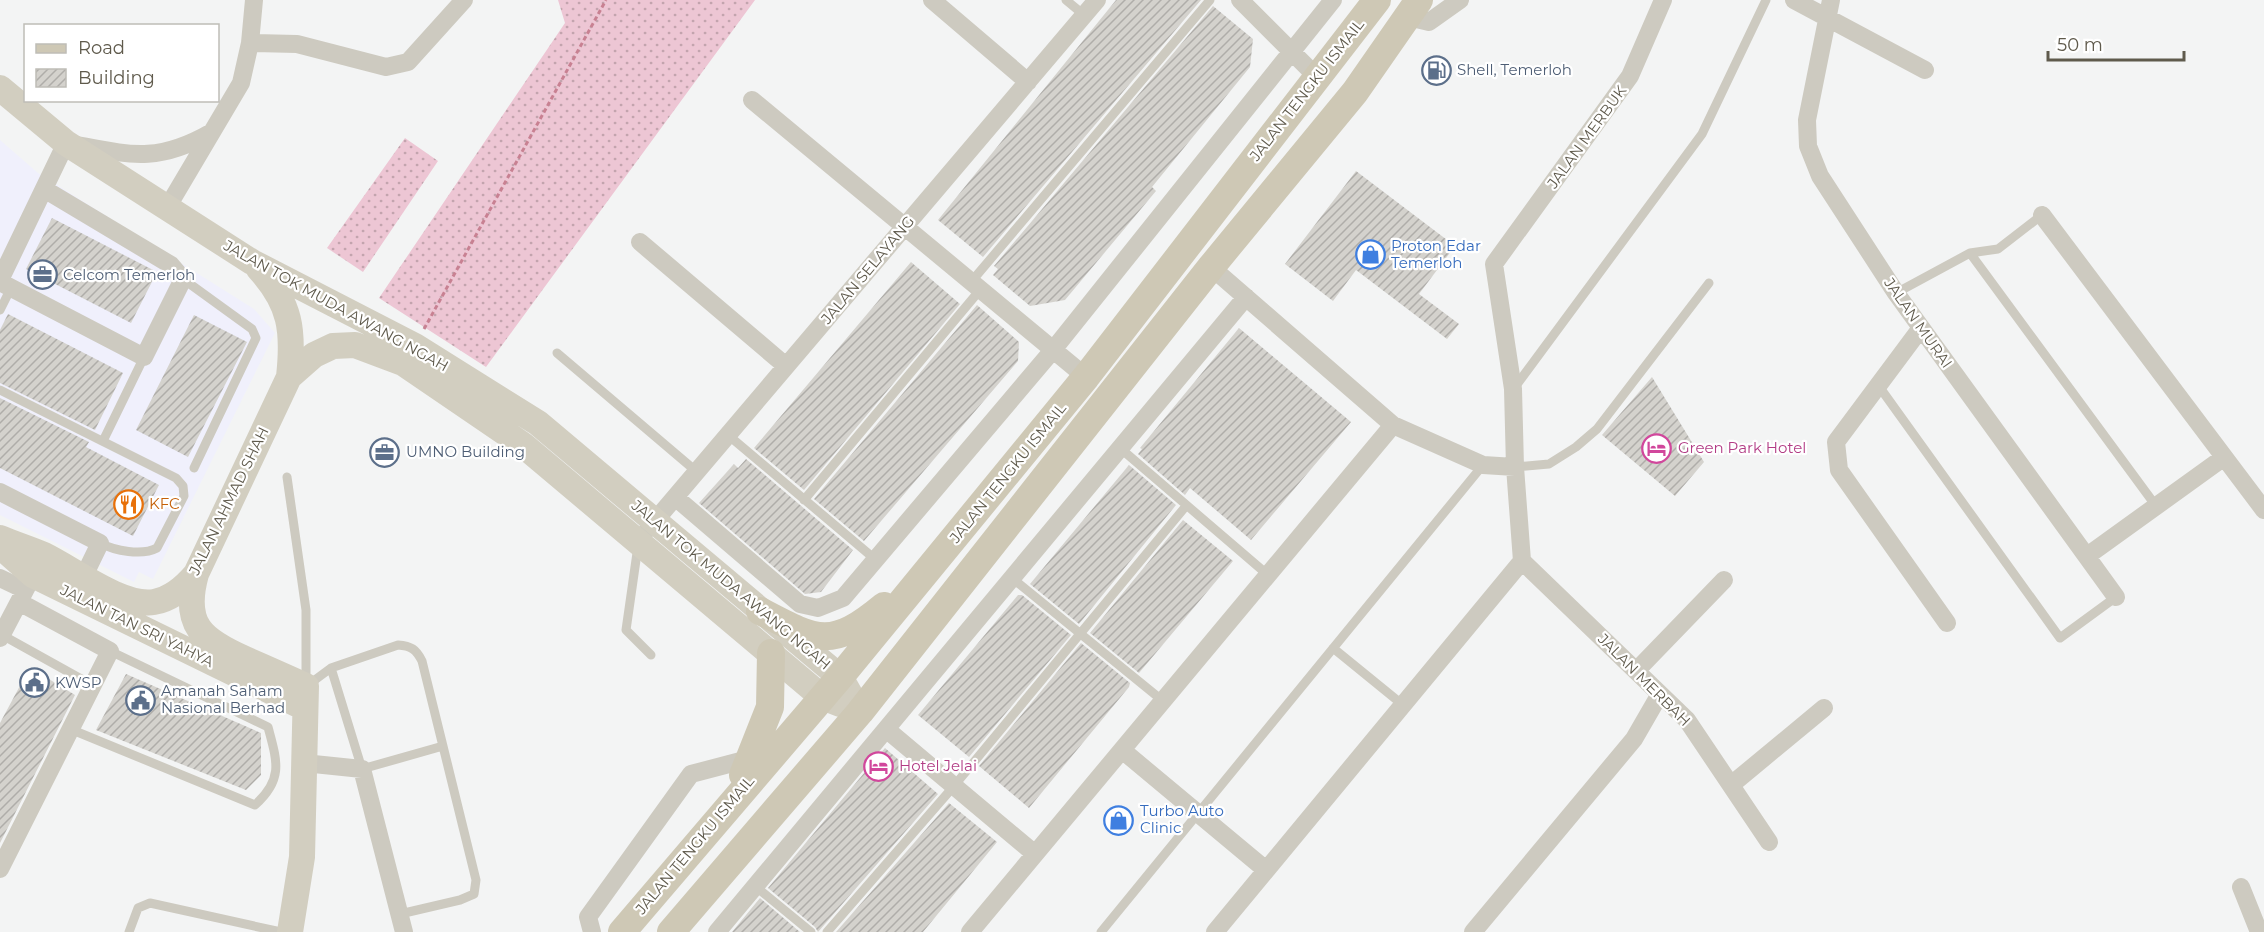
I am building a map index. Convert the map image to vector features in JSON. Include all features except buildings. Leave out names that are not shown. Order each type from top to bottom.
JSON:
[{"type":"main road","name":"JALAN TENGKU ISMAIL","points":[[622,932],[930,569],[1086,377],[1377,0]]},
{"type":"main road","points":[[671,932],[860,712],[1010,525],[1211,267],[1355,92],[1413,8]]},
{"type":"main road","name":"JALAN TOK MUDA AWANG NGAH","points":[[0,88],[66,143],[252,262],[415,346],[538,423],[656,520],[760,611],[831,687],[860,712]]},
{"type":"main road","name":"JALAN AHMAD SHAH","points":[[0,538],[42,554],[123,597],[138,602],[154,602],[184,588],[196,574],[289,377],[292,343],[290,324],[273,284],[252,262]]},
{"type":"main road","name":"JALAN TOK MUDA AWANG NGAH","points":[[289,377],[314,355],[333,346],[355,345],[403,363],[523,445],[771,653],[831,687]]},
{"type":"main road","points":[[982,504],[1010,525]]},
{"type":"main road","points":[[0,546],[26,589]]},
{"type":"main road","points":[[760,611],[806,635],[833,636],[860,626],[930,569]]},
{"type":"main road","name":"JALAN TAN SRI YAHYA","points":[[196,574],[191,593],[191,609],[195,623],[205,637],[306,697]]},
{"type":"main road","name":"JALAN TAN SRI YAHYA","points":[[26,589],[306,697]]},
{"type":"main road","points":[[724,811],[752,758],[770,707],[771,653]]},
{"type":"main road","points":[[290,932],[302,857],[291,763],[306,697]]},
{"type":"main road","points":[[656,892],[706,852],[717,852],[731,861]]},
{"type":"street","points":[[167,208],[241,83],[250,43],[254,0]]},
{"type":"street","points":[[250,43],[297,44],[386,67],[408,62],[464,0]]},
{"type":"street","points":[[932,0],[1028,82]]},
{"type":"street","name":"JALAN SELAYANG","points":[[638,541],[1097,0]]},
{"type":"street","points":[[1240,0],[1317,77]]},
{"type":"street","points":[[675,497],[800,604],[818,608],[843,598],[1053,350],[1333,0]]},
{"type":"street","points":[[1413,8],[1429,22],[1460,0]]},
{"type":"street","name":"JALAN MERBUK","points":[[1514,389],[1494,264],[1630,76],[1663,0]]},
{"type":"street","points":[[1794,0],[1925,70]]},
{"type":"street","name":"JALAN MURAI","points":[[1831,0],[1825,18],[1807,120],[1808,146],[1820,176],[1896,293],[2116,597]]},
{"type":"street","points":[[752,100],[1086,377]]},
{"type":"street","points":[[44,189],[171,265],[183,279],[144,357],[4,284],[44,189],[66,143],[131,155],[159,153],[192,144],[212,132]]},
{"type":"street","points":[[2042,215],[2264,510]]},
{"type":"street","points":[[640,242],[786,366]]},
{"type":"street","points":[[1211,267],[1392,425],[1483,465],[1515,466]]},
{"type":"street","points":[[717,932],[1246,297]]},
{"type":"street","points":[[1921,328],[1836,442],[1839,470],[1947,623]]},
{"type":"street","points":[[1215,932],[1522,561],[1515,466],[1514,389]]},
{"type":"street","points":[[979,929],[1035,854],[1392,425]]},
{"type":"street","points":[[2087,556],[2223,458]]},
{"type":"street","points":[[0,492],[100,543],[84,576]]},
{"type":"street","name":"JALAN MERBAH","points":[[1522,561],[1687,720],[1769,842]]},
{"type":"street","points":[[0,578],[26,589],[110,651],[0,869]]},
{"type":"street","points":[[1635,671],[1724,580]]},
{"type":"street","points":[[1,636],[26,589]]},
{"type":"street","points":[[1473,932],[1634,739],[1660,694]]},
{"type":"street","points":[[1731,785],[1824,708]]},
{"type":"street","points":[[886,729],[1035,854]]},
{"type":"street","points":[[1122,750],[1266,870]]},
{"type":"street","points":[[592,932],[588,917],[692,774],[752,758]]},
{"type":"street","points":[[291,763],[362,769],[402,923]]},
{"type":"street","points":[[2241,887],[2259,932]]},
{"type":"lane","points":[[1066,0],[1084,15]]},
{"type":"lane","points":[[804,500],[1210,0]]},
{"type":"lane","points":[[1514,389],[1702,134],[1766,0]]},
{"type":"lane","points":[[1896,293],[1970,253],[1998,249],[2042,215]]},
{"type":"lane","points":[[1970,253],[2156,506]]},
{"type":"lane","points":[[183,279],[252,330],[256,338],[194,468]]},
{"type":"lane","points":[[1515,466],[1549,464],[1576,447],[1597,429],[1709,283]]},
{"type":"lane","points":[[0,310],[4,284]]},
{"type":"lane","points":[[557,353],[697,472]]},
{"type":"lane","points":[[102,441],[144,357]]},
{"type":"lane","points":[[1878,385],[2060,638],[2116,597]]},
{"type":"lane","points":[[0,390],[176,478],[183,486],[184,496],[159,545],[153,549],[116,549],[100,543]]},
{"type":"lane","points":[[728,435],[876,560]]},
{"type":"lane","points":[[1120,448],[1268,575]]},
{"type":"lane","points":[[1101,932],[1483,465]]},
{"type":"lane","points":[[287,477],[306,610],[306,697]]},
{"type":"lane","points":[[827,932],[954,786],[1186,506]]},
{"type":"lane","points":[[638,541],[626,630],[651,655]]},
{"type":"lane","points":[[1012,578],[1163,701]]},
{"type":"lane","points":[[1,636],[92,685]]},
{"type":"lane","points":[[306,697],[331,668],[398,645],[408,646],[417,651],[476,880],[474,894],[402,923]]},
{"type":"lane","points":[[1333,648],[1402,705]]},
{"type":"lane","points":[[70,729],[255,805],[271,790],[291,763],[268,727],[110,651]]},
{"type":"lane","points":[[331,668],[362,769],[443,746]]},
{"type":"lane","points":[[755,886],[812,932]]},
{"type":"lane","points":[[129,932],[138,908],[150,903],[281,932]]},
{"type":"path","points":[[415,346],[606,0]]},
{"type":"shaded area","points":[[558,0],[755,0],[486,367],[379,298],[565,23]]},
{"type":"shaded area","points":[[405,138],[438,161],[363,272],[327,248]]},
{"type":"shaded area","points":[[0,140],[38,173],[254,309],[275,333],[153,579],[139,572],[134,582],[0,515]]},
{"type":"place","name":"Shell, Temerloh","points":[[1436,70]]},
{"type":"place","name":"Proton Edar Temerloh","points":[[1370,255]]},
{"type":"place","name":"Celcom Temerloh","points":[[42,275]]},
{"type":"place","name":"Green Park Hotel","points":[[1657,448]]},
{"type":"place","name":"UMNO Building","points":[[385,452]]},
{"type":"place","name":"KFC","points":[[128,504]]},
{"type":"place","name":"KWSP","points":[[34,683]]},
{"type":"place","name":"Amanah Saham Nasional Berhad","points":[[140,700]]},
{"type":"place","name":"Hotel Jelai","points":[[878,766]]},
{"type":"place","name":"Turbo Auto Clinic","points":[[1119,820]]}]
